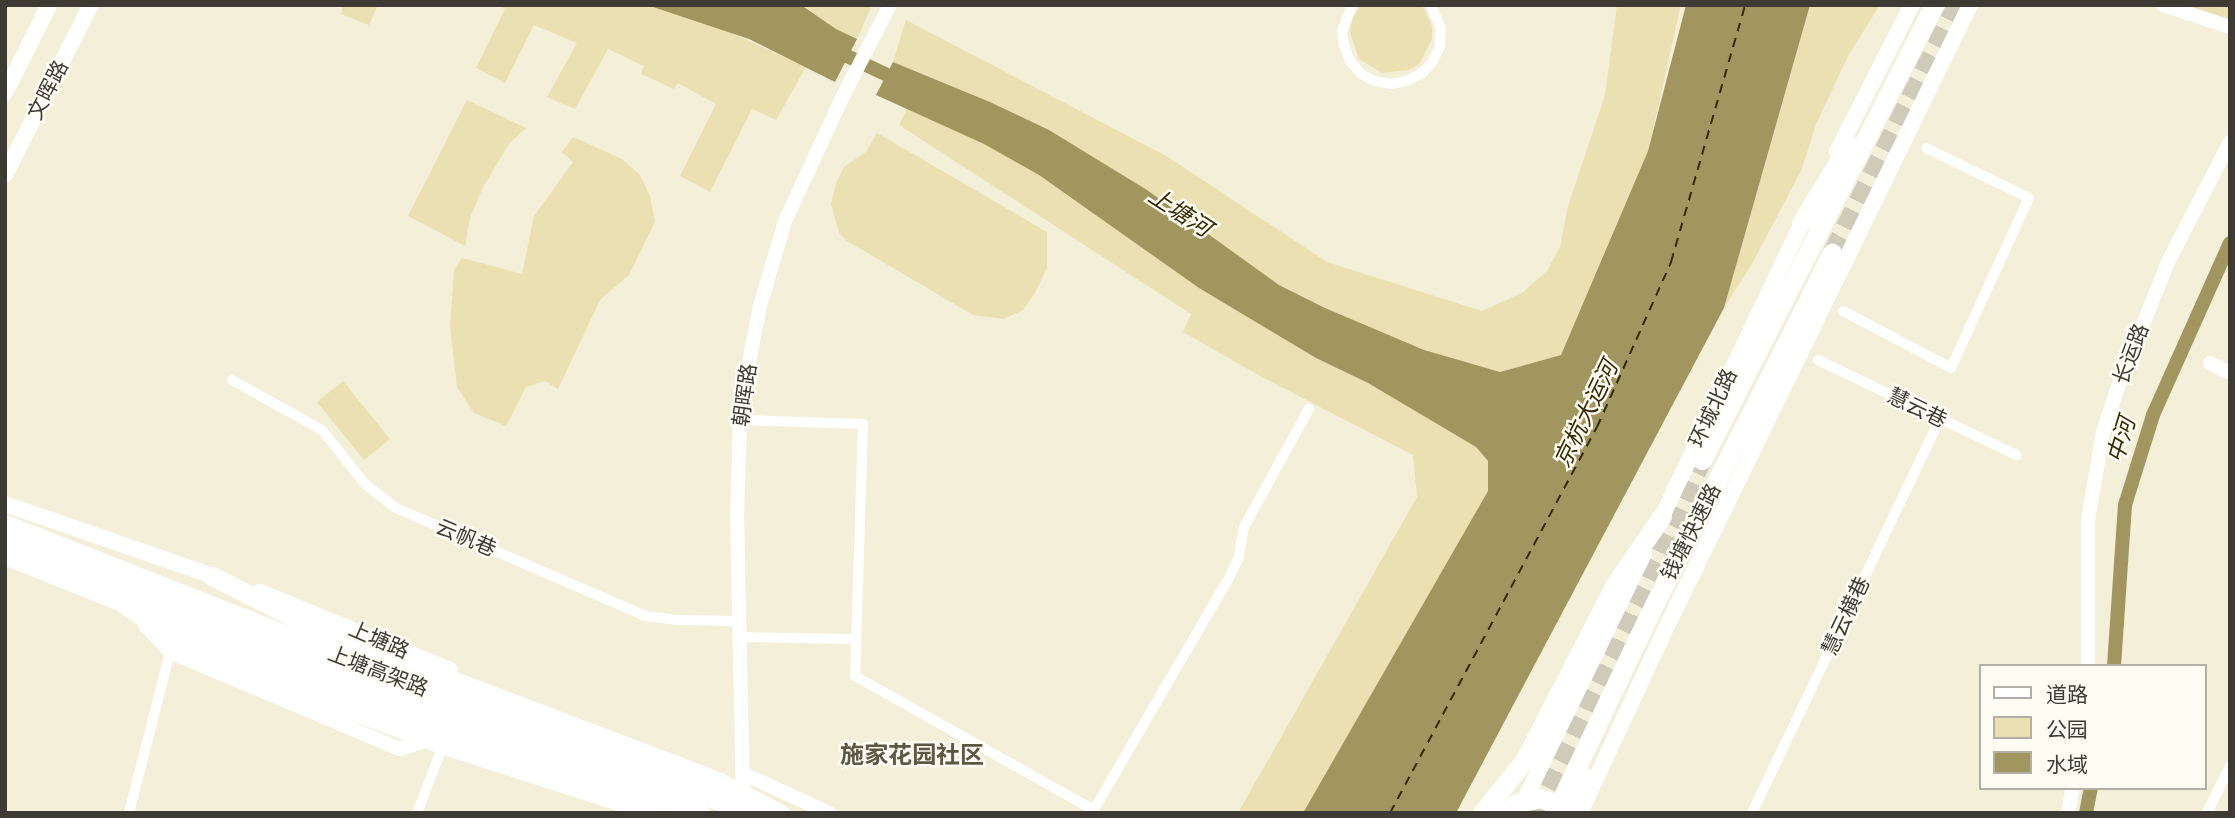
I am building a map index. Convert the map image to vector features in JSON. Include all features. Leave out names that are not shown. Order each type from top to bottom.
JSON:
[{"type":"highway","points":[[1801,223],[1934,5]]},
{"type":"highway","name":"钱塘快速路","points":[[1702,460],[1934,5]]},
{"type":"highway","name":"钱塘快速路","points":[[1555,813],[1649,615],[1832,253]]},
{"type":"highway","points":[[1482,813],[1514,777],[1615,583],[1662,516]]},
{"type":"highway","name":"上塘高架路","points":[[5,524],[487,715],[746,809]]},
{"type":"highway","name":"上塘高架路","points":[[5,541],[236,634],[701,813]]},
{"type":"highway","points":[[212,576],[319,630],[698,773],[779,813]]},
{"type":"highway","points":[[124,604],[172,645],[438,743],[656,813]]},
{"type":"highway","points":[[1506,813],[1515,804],[1539,798],[1561,805],[1570,813],[1649,615]]},
{"type":"main road","name":"文晖路","points":[[5,93],[49,5]]},
{"type":"main road","name":"文晖路","points":[[5,175],[91,5]]},
{"type":"main road","name":"环城北路","points":[[1518,813],[1801,223],[1912,5]]},
{"type":"main road","points":[[1580,813],[1667,626],[1970,5]]},
{"type":"main road","name":"上塘路","points":[[5,504],[212,576],[383,641],[516,699],[746,809]]},
{"type":"main road","points":[[5,556],[448,734],[584,778],[674,813]]},
{"type":"street","name":"朝晖路","points":[[746,809],[742,773],[737,621],[740,420],[760,306],[785,221],[844,94],[890,5]]},
{"type":"street","points":[[1352,5],[1342,31],[1344,47],[1350,61],[1360,73],[1374,81],[1391,84],[1422,74],[1433,61],[1440,46],[1441,29],[1431,5]]},
{"type":"street","points":[[2163,5],[2230,27]]},
{"type":"street","name":"长运路","points":[[2088,664],[2088,520],[2103,432],[2120,381],[2168,262],[2230,142]]},
{"type":"street","points":[[1843,311],[1951,368],[2029,198],[1926,148]]},
{"type":"street","name":"慧云巷","points":[[1818,360],[2017,455]]},
{"type":"street","points":[[2210,363],[2230,373]]},
{"type":"street","name":"云帆巷","points":[[232,380],[322,430],[365,484],[396,508],[645,616],[676,620],[737,621]]},
{"type":"street","points":[[740,420],[863,424],[855,676],[1093,811],[1230,576],[1239,557],[1244,527],[1309,410]]},
{"type":"street","name":"慧云横巷","points":[[1752,813],[1940,419]]},
{"type":"street","points":[[738,637],[855,639]]},
{"type":"street","points":[[129,813],[172,645],[400,749],[448,734]]},
{"type":"street","points":[[417,813],[448,734]]},
{"type":"street","points":[[2207,813],[2230,766]]},
{"type":"street","points":[[742,773],[829,813]]},
{"type":"street","points":[[2067,813],[2073,790]]},
{"type":"green space","points":[[343,5],[378,5],[369,25],[341,14]]},
{"type":"green space","points":[[499,5],[647,5],[714,25],[806,67],[776,120],[752,109],[710,192],[680,176],[716,104],[678,83],[674,89],[641,74],[644,66],[608,49],[575,109],[547,97],[577,43],[534,25],[505,83],[476,68],[505,9]]},
{"type":"green space","points":[[801,5],[872,5],[857,39],[836,29]]},
{"type":"green space","points":[[1361,5],[1422,5],[1432,26],[1432,39],[1420,63],[1409,70],[1382,73],[1359,59],[1350,33],[1352,20]]},
{"type":"green space","points":[[1617,5],[1681,5],[1648,151],[1561,355],[1500,372],[1424,351],[1279,285],[1049,130],[893,62],[906,20],[1168,157],[1327,262],[1482,311],[1522,293],[1547,271],[1560,247],[1568,206],[1605,95]]},
{"type":"green space","points":[[1810,5],[1880,5],[1849,54],[1816,124],[1801,171],[1753,262],[1724,308]]},
{"type":"green space","points":[[2163,5],[2230,5],[2230,27]]},
{"type":"green space","points":[[467,100],[526,128],[509,144],[483,187],[470,218],[465,246],[408,216]]},
{"type":"green space","points":[[907,109],[985,144],[1039,175],[1199,288],[1316,358],[1368,383],[1476,447],[1488,462],[1488,491],[1303,813],[1238,813],[1417,497],[1413,455],[1260,376],[1183,332],[1191,314],[899,125]]},
{"type":"green space","points":[[877,133],[1047,232],[1047,268],[1023,310],[1004,319],[973,315],[847,241],[839,233],[831,204],[836,183],[844,167],[866,152]]},
{"type":"green space","points":[[573,137],[622,159],[640,175],[650,196],[655,222],[629,275],[600,300],[558,389],[545,381],[526,387],[506,426],[474,413],[457,387],[450,326],[454,270],[462,258],[522,274],[534,216],[573,162],[562,152]]},
{"type":"green space","points":[[343,381],[390,439],[364,460],[317,402]]},
{"type":"water","points":[[647,5],[801,5],[836,29],[857,39],[835,82],[749,39]]},
{"type":"water","name":"京杭大运河","points":[[1686,5],[1810,5],[1724,308],[1456,813],[1303,813],[1488,491],[1488,461],[1476,447],[1368,383],[1316,358],[1199,288],[1039,175],[984,144],[876,95],[893,62],[990,102],[1049,130],[1147,190],[1279,285],[1325,308],[1424,350],[1500,372],[1561,355],[1648,151]]},
{"type":"waterway","name":"上塘河","points":[[832,49],[902,82]]},
{"type":"waterway","name":"中河","points":[[2114,664],[2125,505],[2153,415],[2230,243]]},
{"type":"waterway","name":"中河","points":[[2086,813],[2091,790]]},
{"type":"ferry route","points":[[1390,813],[1597,427],[1671,262],[1745,5]]},
{"type":"tunnel","points":[[1832,253],[1957,5]]},
{"type":"tunnel","points":[[1534,813],[1702,460]]},
{"type":"district","name":"施家花园社区","points":[[912,755]]}]
